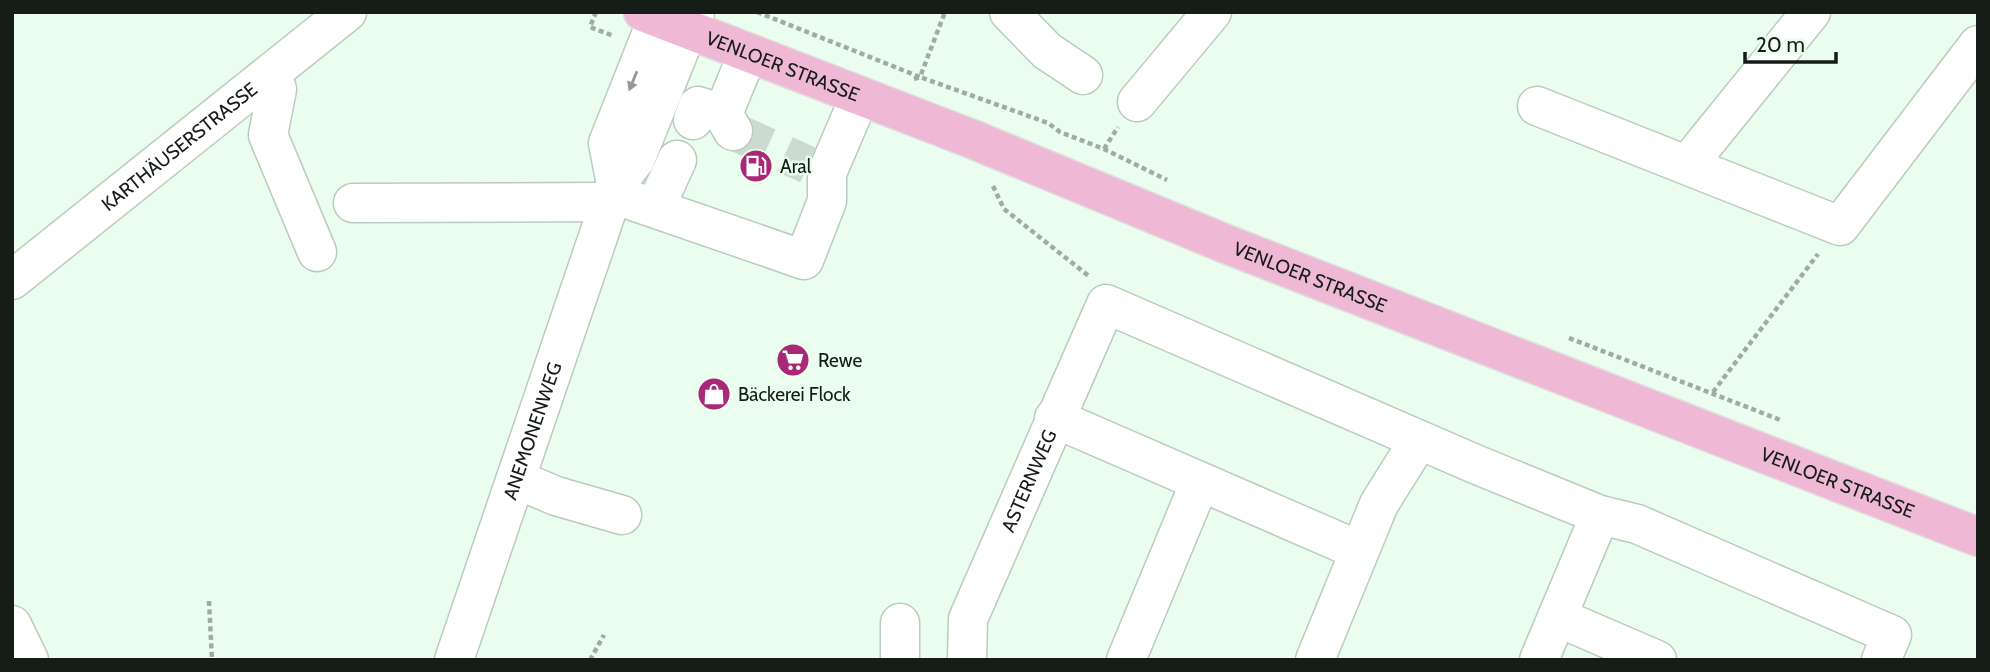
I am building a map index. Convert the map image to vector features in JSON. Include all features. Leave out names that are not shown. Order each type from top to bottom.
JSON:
[{"type":"main road","name":"VENLOER STRASSE","points":[[669,17],[748,53],[972,139],[1226,244],[1978,537]]},
{"type":"street","name":"KARTHÄUSERSTRASSE","points":[[12,281],[346,12]]},
{"type":"street","points":[[1009,12],[1047,51],[1083,75]]},
{"type":"street","points":[[1137,102],[1212,12]]},
{"type":"street","points":[[1688,164],[1720,125],[1797,16]]},
{"type":"street","name":"ANEMONENWEG","points":[[455,660],[613,193],[635,160],[669,17]]},
{"type":"street","points":[[1537,106],[1840,226],[1978,45]]},
{"type":"street","points":[[716,122],[748,53]]},
{"type":"street","points":[[270,75],[277,89],[268,135],[317,252]]},
{"type":"street","points":[[353,203],[613,193],[804,260],[827,201],[817,169],[860,96]]},
{"type":"street","points":[[655,208],[677,160]]},
{"type":"street","points":[[1106,304],[1419,440],[1600,515],[1637,524],[1886,647]]},
{"type":"street","name":"ASTERNWEG","points":[[967,660],[968,619],[1106,304]]},
{"type":"street","points":[[1054,418],[1359,550]]},
{"type":"street","points":[[1315,660],[1379,504],[1419,440]]},
{"type":"street","points":[[516,479],[556,496],[622,515]]},
{"type":"street","points":[[1126,660],[1200,482]]},
{"type":"street","points":[[1539,660],[1600,515]]},
{"type":"street","points":[[1557,617],[1657,660]]},
{"type":"street","points":[[12,625],[29,660]]},
{"type":"path","points":[[757,12],[920,78],[945,12]]},
{"type":"path","points":[[972,139],[1004,209],[1096,282],[1106,304]]},
{"type":"path","points":[[1692,426],[1713,392],[1840,226]]},
{"type":"path","points":[[209,601],[212,660]]},
{"type":"path","points":[[590,660],[604,635]]},
{"type":"tunnel","points":[[733,131],[808,165]]},
{"type":"place","name":"Aral","points":[[756,166]]},
{"type":"place","name":"Rewe","points":[[793,360]]},
{"type":"place","name":"Bäckerei Flock","points":[[714,394]]}]
